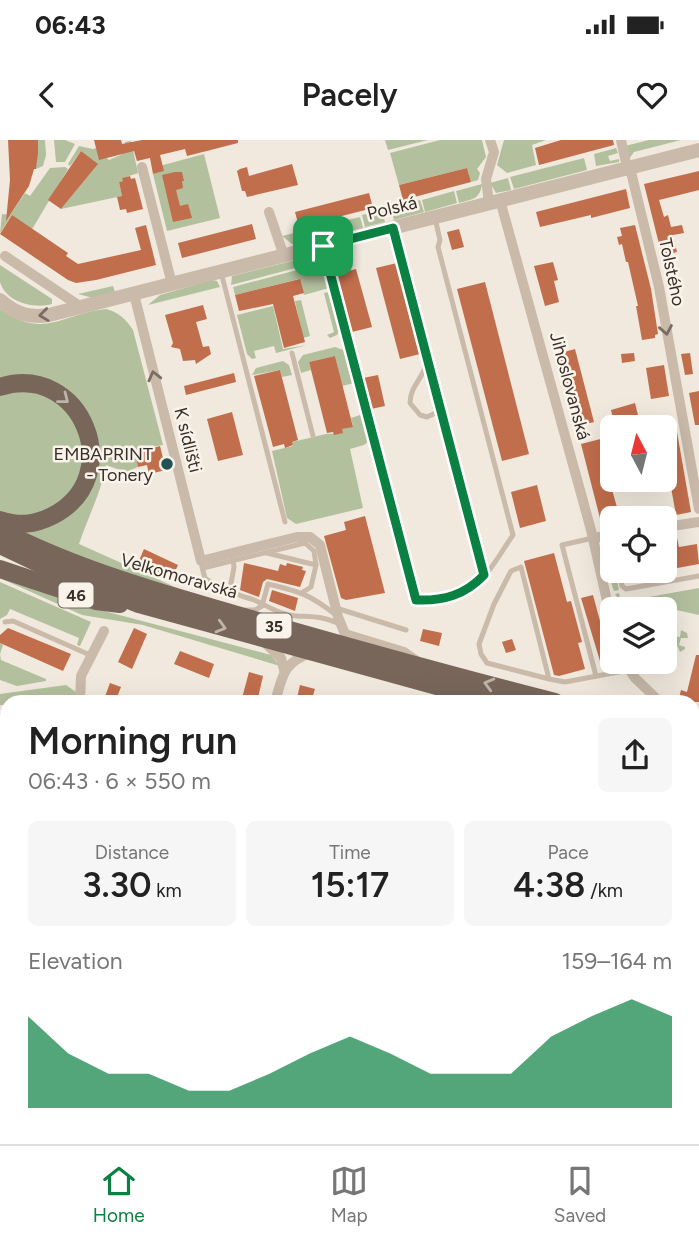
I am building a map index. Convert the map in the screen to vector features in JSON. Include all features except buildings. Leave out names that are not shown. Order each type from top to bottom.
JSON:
[{"type":"main road","points":[[0,387],[31,385],[47,388],[59,395],[82,417],[91,449],[90,469],[85,483],[77,497],[66,508],[31,524],[0,520]]},
{"type":"main road","name":"Velkomoravská","points":[[0,530],[62,560],[117,580],[529,695]]},
{"type":"main road","name":"Velkomoravská","points":[[0,545],[88,585],[155,609],[469,695]]},
{"type":"main road","name":"46","points":[[0,569],[96,601],[155,609]]},
{"type":"street","name":"Jihoslovanská","points":[[490,140],[494,152],[486,179],[593,538],[606,597]]},
{"type":"street","points":[[621,140],[626,163],[630,168]]},
{"type":"street","name":"Polská","points":[[0,300],[20,314],[49,316],[699,150]]},
{"type":"street","points":[[142,167],[172,284]]},
{"type":"street","name":"Tolstého","points":[[630,168],[659,287],[699,509]]},
{"type":"street","points":[[270,212],[284,256]]},
{"type":"street","points":[[5,256],[81,307]]},
{"type":"street","name":"K sídlišti","points":[[134,294],[202,564]]},
{"type":"street","points":[[677,525],[699,522]]},
{"type":"street","points":[[202,564],[297,537],[310,537],[320,545],[338,617],[349,637],[404,652],[432,669]]},
{"type":"street","points":[[593,538],[600,537]]},
{"type":"street","points":[[80,695],[80,679],[104,631]]},
{"type":"street","points":[[260,638],[281,658],[284,670]]},
{"type":"street","points":[[277,695],[284,670],[296,658],[312,652]]},
{"type":"street","points":[[634,674],[654,695]]},
{"type":"lane","points":[[323,246],[416,600],[435,600],[470,589],[484,575],[513,535],[438,247],[440,240],[435,217]]},
{"type":"lane","points":[[393,228],[484,575]]},
{"type":"lane","points":[[221,272],[285,522]]},
{"type":"lane","points":[[292,354],[313,436]]},
{"type":"lane","points":[[428,358],[422,377],[413,386],[411,403],[419,415],[427,417],[442,410]]},
{"type":"lane","points":[[593,538],[562,545],[596,676]]},
{"type":"lane","points":[[230,589],[234,557],[305,543],[314,551],[316,565],[311,587],[303,592]]},
{"type":"lane","points":[[264,552],[316,565]]},
{"type":"lane","points":[[202,564],[205,578],[216,586],[230,589],[237,596],[262,606],[295,616],[338,617],[406,630]]},
{"type":"lane","points":[[549,679],[521,567],[511,571],[494,604],[479,644],[487,663],[549,679],[565,682],[602,674]]},
{"type":"lane","points":[[677,580],[699,576]]},
{"type":"lane","points":[[117,580],[149,583],[251,611],[262,606]]},
{"type":"lane","points":[[622,583],[626,589],[660,583]]},
{"type":"lane","points":[[262,606],[268,584],[303,592],[338,617]]},
{"type":"lane","points":[[5,622],[13,621],[90,655]]},
{"type":"green space","points":[[38,140],[45,140],[46,155],[43,166],[36,169]]},
{"type":"green space","points":[[54,140],[75,144],[65,162],[56,162]]},
{"type":"green space","points":[[385,140],[428,140],[388,150]]},
{"type":"green space","points":[[440,140],[482,140],[486,157],[477,169],[480,173],[478,180],[471,182],[467,168],[399,185],[390,153]]},
{"type":"green space","points":[[504,140],[546,140],[532,145],[536,165],[507,173],[497,165]]},
{"type":"green space","points":[[649,140],[681,140],[634,152],[629,159],[625,146]]},
{"type":"green space","points":[[131,141],[138,173],[119,182],[122,196],[61,209],[97,165],[81,151],[70,166],[68,164],[79,146],[96,148],[109,160],[127,152],[125,142]]},
{"type":"green space","points":[[616,148],[618,153],[608,156],[610,161],[619,159],[619,162],[596,166],[594,154]]},
{"type":"green space","points":[[204,154],[220,218],[167,231],[153,174],[163,171],[162,166],[152,168]]},
{"type":"green space","points":[[584,158],[587,170],[514,189],[510,177]]},
{"type":"green space","points":[[50,168],[68,169],[28,236],[12,215],[0,233],[2,214],[10,215],[25,193],[30,196]]},
{"type":"green space","points":[[508,178],[511,190],[496,193],[490,183]]},
{"type":"green space","points":[[482,184],[478,196],[459,203],[456,191]]},
{"type":"green space","points":[[454,191],[457,203],[425,212],[422,200]]},
{"type":"green space","points":[[420,200],[424,212],[394,220],[391,208]]},
{"type":"green space","points":[[382,210],[385,222],[365,227],[362,215]]},
{"type":"green space","points":[[360,217],[363,228],[340,233],[338,222]]},
{"type":"green space","points":[[335,223],[338,234],[316,240],[314,229]]},
{"type":"green space","points":[[311,229],[314,240],[292,244],[282,236]]},
{"type":"green space","points":[[315,255],[322,261],[231,285],[232,276]]},
{"type":"green space","points":[[323,263],[329,288],[304,295],[299,279],[235,295],[233,287]]},
{"type":"green space","points":[[0,265],[52,299],[52,304],[30,305],[8,295],[0,282]]},
{"type":"green space","points":[[212,280],[217,281],[220,287],[148,305],[160,295]]},
{"type":"green space","points":[[113,286],[115,292],[93,298],[78,294]]},
{"type":"green space","points":[[330,292],[340,329],[337,335],[330,338],[327,335],[334,332],[324,293]]},
{"type":"green space","points":[[301,300],[310,336],[303,338],[295,301]]},
{"type":"green space","points":[[273,306],[283,349],[307,345],[276,353],[274,346],[254,351],[256,358],[252,359],[247,354],[237,315]]},
{"type":"green space","points":[[0,309],[29,323],[53,322],[106,309],[128,322],[133,330],[163,445],[144,448],[135,453],[138,467],[133,469],[134,475],[106,465],[98,495],[79,544],[175,587],[95,564],[22,533],[84,498],[80,406],[0,380]]},
{"type":"green space","points":[[335,347],[346,351],[354,383],[342,386],[335,356],[309,362],[311,370],[301,373],[298,362],[303,355]]},
{"type":"green space","points":[[283,361],[289,365],[292,375],[282,377],[280,370],[252,375],[256,368]]},
{"type":"green space","points":[[24,391],[51,399],[67,412],[79,433],[84,458],[79,481],[72,491],[43,512],[21,519],[0,514],[0,395]]},
{"type":"green space","points":[[363,414],[369,441],[350,449],[363,508],[296,524],[287,518],[272,451],[293,446],[292,442],[342,433],[342,429],[353,426],[351,418]]},
{"type":"green space","points":[[0,578],[108,612],[271,655],[280,666],[143,625],[82,615]]},
{"type":"green space","points":[[0,582],[91,622],[80,646],[77,645],[79,638],[10,609],[7,615],[0,619]]},
{"type":"green space","points":[[611,583],[618,583],[619,590],[614,591]]},
{"type":"green space","points":[[699,588],[699,615],[677,610],[677,597],[649,597]]},
{"type":"green space","points":[[681,630],[687,633],[688,638],[681,638],[679,645],[685,649],[680,652],[677,636],[680,637]]},
{"type":"green space","points":[[0,654],[1,660],[46,681],[17,686],[0,680]]},
{"type":"green space","points":[[66,685],[76,692],[76,695],[0,694]]},
{"type":"place","name":"EMBAPRINT - Tonery","points":[[167,464]]},
{"type":"route","points":[[393,228],[484,575],[470,589],[435,600],[416,600],[323,246],[393,228]]}]
